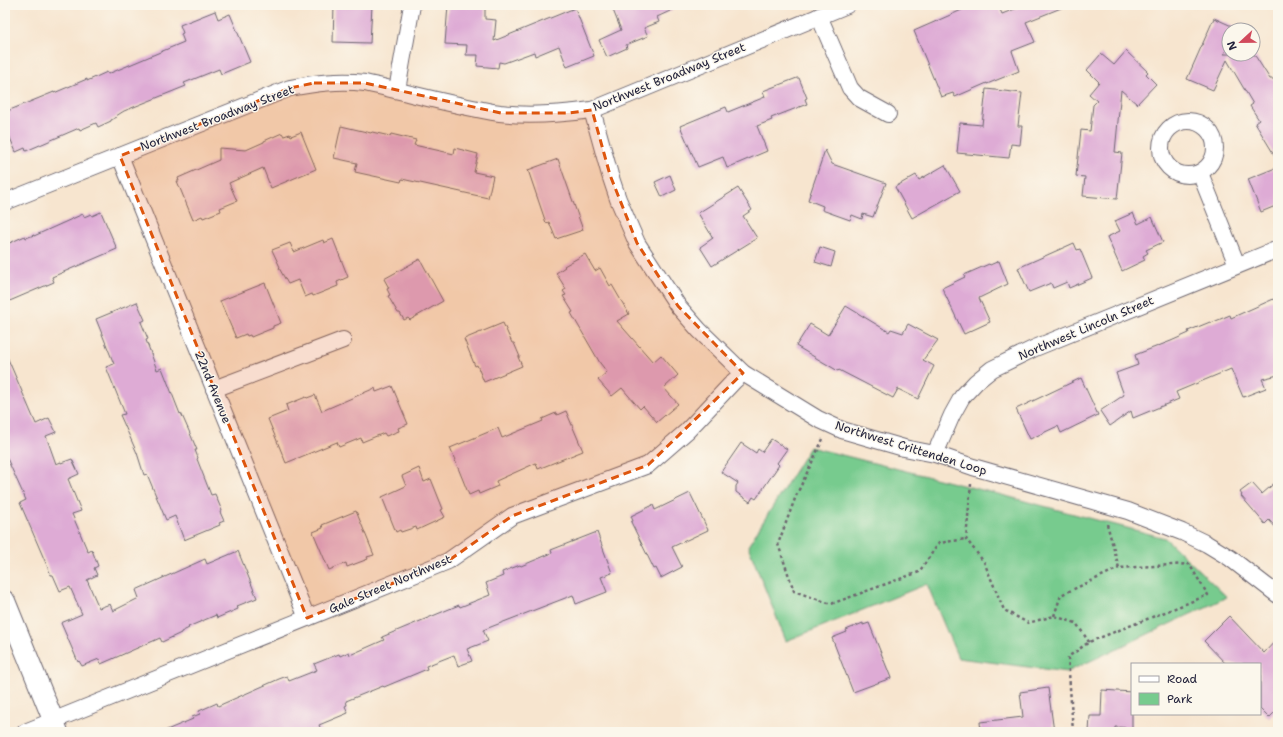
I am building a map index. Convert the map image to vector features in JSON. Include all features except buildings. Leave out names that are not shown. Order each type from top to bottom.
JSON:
[{"type":"street","points":[[397,90],[412,5]]},
{"type":"street","name":"Northwest Broadway Street","points":[[5,202],[290,88],[314,83],[347,81],[365,83],[501,113],[528,115],[592,110],[847,5]]},
{"type":"street","points":[[819,16],[850,88],[859,98],[888,114]]},
{"type":"street","name":"Northwest Crittenden Loop","points":[[592,110],[618,199],[637,243],[678,306],[743,373],[795,406],[842,430],[904,448],[935,454],[973,467],[1155,520],[1207,544],[1230,558],[1278,595]]},
{"type":"street","name":"22nd Avenue","points":[[120,156],[307,618]]},
{"type":"street","points":[[1200,173],[1238,265]]},
{"type":"street","name":"Northwest Lincoln Street","points":[[935,454],[952,415],[962,397],[976,382],[992,369],[1035,348],[1278,249]]},
{"type":"street","points":[[214,389],[344,340]]},
{"type":"street","name":"Gale Street Northwest","points":[[24,732],[56,726],[307,618],[448,562],[512,516],[648,465],[687,431],[743,373]]},
{"type":"street","points":[[5,601],[56,726]]},
{"type":"path","points":[[830,424],[796,496],[778,544],[794,591],[831,604],[919,572],[939,543],[966,539]]},
{"type":"path","points":[[973,467],[966,539],[984,562],[1004,610],[1028,623],[1054,616],[1076,623],[1089,642]]},
{"type":"path","points":[[1110,506],[1106,522],[1119,568]]},
{"type":"path","points":[[1054,616],[1061,595],[1119,568],[1189,564],[1208,595],[1089,642],[1068,657],[1073,732]]},
{"type":"highlighted area","points":[[314,83],[365,83],[501,113],[568,113],[592,110],[610,175],[637,243],[678,306],[743,373],[648,465],[512,516],[448,561],[307,618],[120,156],[290,88]]},
{"type":"green space","points":[[810,447],[1165,538],[1227,597],[1067,672],[958,658],[927,584],[786,641],[748,546]]}]
